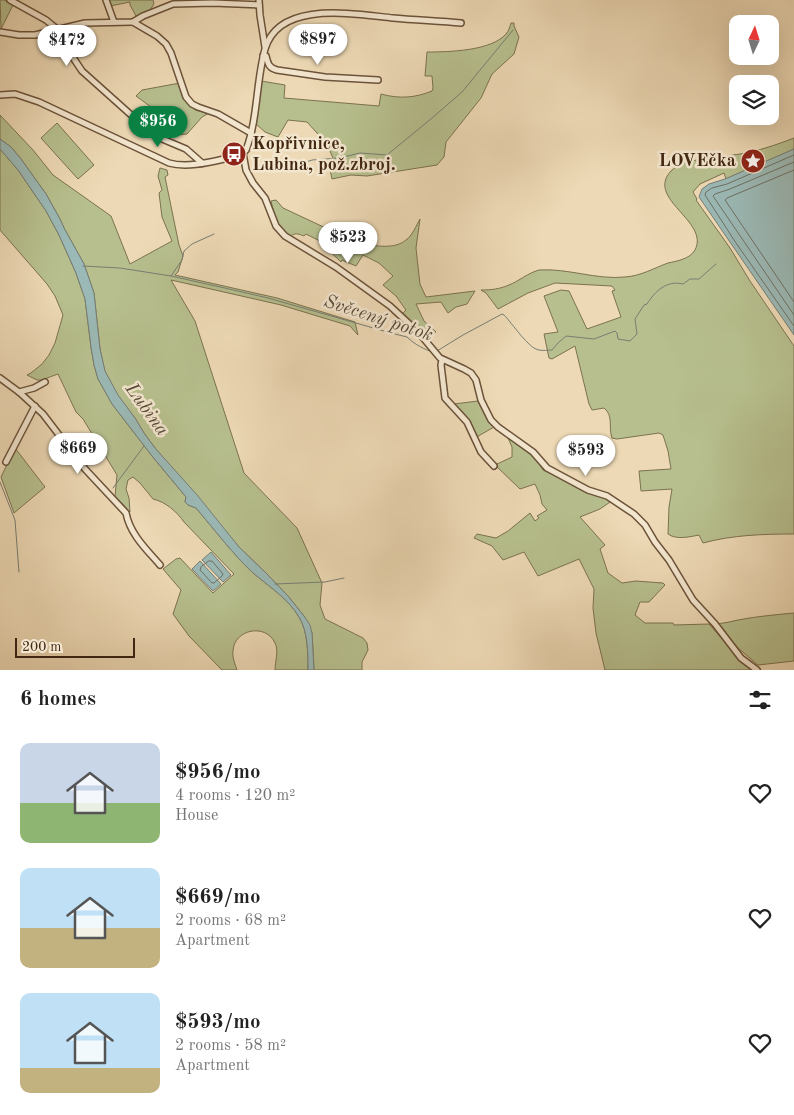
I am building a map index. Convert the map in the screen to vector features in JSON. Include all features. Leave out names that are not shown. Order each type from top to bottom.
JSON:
[{"type":"street","points":[[10,0],[46,20],[57,29],[76,63],[100,88],[160,138],[186,149],[202,163]]},
{"type":"street","points":[[106,0],[114,22]]},
{"type":"street","points":[[133,22],[173,4],[259,3],[265,47]]},
{"type":"street","points":[[461,22],[393,18],[348,12],[315,12],[305,14],[282,24],[275,30],[265,47],[250,133],[243,153],[246,170],[265,198],[276,226],[284,236],[336,267],[390,306],[419,333],[442,360],[464,369],[474,376],[481,400],[491,420],[498,427],[533,452],[546,468],[588,490],[607,496],[634,514],[645,525],[693,600],[715,624],[741,658],[757,670]]},
{"type":"street","points":[[0,32],[27,36],[85,23],[133,22],[157,36],[166,44],[171,52],[186,98],[192,104],[218,114],[250,133]]},
{"type":"street","points":[[263,56],[266,56],[271,68],[277,70],[325,77],[378,80]]},
{"type":"street","points":[[0,95],[15,94],[39,102],[169,163],[184,165],[202,163],[243,153]]},
{"type":"street","points":[[442,360],[445,398],[467,422],[481,452],[494,466]]},
{"type":"street","points":[[0,378],[19,392],[50,421],[85,469],[126,513],[132,530],[160,565]]},
{"type":"street","points":[[19,392],[34,388],[45,382]]},
{"type":"street","points":[[6,462],[35,406]]},
{"type":"green space","points":[[0,0],[13,5],[1,29]]},
{"type":"green space","points":[[107,0],[153,0],[154,4],[148,13],[136,16],[130,2],[110,6]]},
{"type":"green space","points":[[511,23],[514,23],[519,37],[514,54],[492,74],[481,98],[446,142],[444,157],[437,165],[367,176],[351,175],[332,179],[329,165],[335,163],[327,144],[307,122],[288,120],[278,137],[265,132],[256,124],[261,81],[285,85],[284,98],[379,106],[381,94],[407,97],[432,91],[432,76],[425,76],[427,52],[447,52],[490,44],[506,34]]},
{"type":"green space","points":[[180,83],[184,98],[195,110],[209,113],[202,117],[187,134],[176,135],[160,126],[147,112],[151,107],[136,96],[142,90]]},
{"type":"green space","points":[[0,115],[33,150],[53,175],[111,216],[130,264],[172,241],[162,217],[159,193],[162,190],[158,176],[160,168],[167,170],[168,175],[165,177],[183,256],[178,272],[175,275],[277,298],[355,322],[358,335],[350,326],[281,305],[171,280],[195,321],[244,473],[297,528],[322,583],[320,605],[325,619],[363,638],[367,643],[368,650],[362,662],[362,670],[314,670],[312,633],[304,616],[288,596],[239,547],[155,448],[118,396],[105,372],[100,349],[94,293],[84,264],[46,194],[11,147],[0,139]]},
{"type":"green space","points":[[57,123],[94,165],[78,179],[41,138]]},
{"type":"green space","points":[[794,138],[794,149],[726,179],[724,173],[700,184],[693,192],[696,200],[794,346],[794,534],[737,537],[703,543],[699,535],[683,538],[671,536],[668,534],[672,489],[641,491],[639,471],[671,469],[663,435],[659,433],[617,439],[612,438],[610,418],[607,411],[604,408],[592,410],[589,404],[575,346],[552,359],[549,358],[544,334],[558,332],[544,296],[561,290],[569,291],[587,329],[621,317],[612,291],[615,290],[612,286],[555,283],[528,293],[498,309],[486,293],[481,290],[506,286],[539,270],[603,277],[625,277],[687,258],[695,250],[697,239],[694,229],[671,201],[666,191],[665,181],[671,171],[684,163],[754,151]]},
{"type":"green space","points":[[0,149],[18,170],[46,211],[76,273],[85,299],[94,365],[98,379],[112,404],[186,497],[185,502],[196,508],[245,565],[284,598],[294,610],[302,623],[306,636],[308,670],[275,670],[277,653],[275,643],[271,637],[258,631],[244,634],[235,644],[233,653],[237,670],[222,670],[189,636],[173,614],[181,590],[163,569],[180,558],[213,593],[234,574],[175,511],[162,502],[153,499],[133,477],[128,480],[126,489],[130,512],[115,496],[117,475],[83,419],[76,412],[58,374],[45,380],[37,380],[27,375],[42,364],[49,355],[55,343],[63,315],[55,296],[47,284],[0,230]]},
{"type":"green space","points":[[276,200],[283,208],[362,245],[390,246],[401,243],[414,231],[420,219],[416,248],[420,284],[426,297],[475,291],[467,304],[456,307],[448,313],[441,302],[416,304],[424,321],[436,332],[423,335],[402,314],[406,310],[396,296],[383,285],[393,276],[379,263],[363,255],[356,266],[342,260],[341,262],[318,240],[306,234],[304,236],[295,234],[290,237],[279,225],[275,217],[271,201]]},
{"type":"green space","points":[[478,401],[494,427],[475,438],[454,404]]},
{"type":"green space","points":[[508,438],[532,453],[543,470],[613,500],[600,509],[580,517],[605,545],[600,549],[608,573],[622,583],[636,581],[663,583],[665,585],[649,602],[640,602],[635,615],[645,623],[673,623],[674,625],[709,624],[743,664],[753,670],[605,670],[596,633],[593,608],[594,589],[579,559],[538,576],[524,552],[503,560],[492,546],[474,538],[477,534],[496,538],[530,513],[535,521],[539,518],[537,516],[547,510],[542,504],[535,484],[520,489],[495,465],[512,457],[512,447]]},
{"type":"green space","points":[[15,448],[45,487],[14,513],[1,477]]},
{"type":"green space","points":[[794,613],[794,661],[758,665],[737,647],[718,624],[753,617]]},
{"type":"water","points":[[0,139],[11,147],[46,194],[84,264],[94,293],[100,349],[105,371],[118,395],[155,448],[198,496],[239,547],[288,596],[304,616],[310,625],[312,633],[314,670],[308,670],[306,636],[302,623],[294,610],[284,598],[245,565],[196,508],[185,502],[186,497],[112,404],[98,379],[94,365],[85,299],[76,273],[46,211],[18,170],[0,149]]},
{"type":"water","points":[[794,149],[794,335],[699,197],[702,189],[709,184]]},
{"type":"water","points":[[211,552],[231,575],[223,582],[202,560]]},
{"type":"water","points":[[200,561],[221,584],[213,591],[192,569]]},
{"type":"waterway","points":[[280,170],[312,160],[339,158],[360,153],[387,155],[462,92],[513,30]]},
{"type":"waterway","points":[[171,276],[182,260],[184,251],[192,244],[214,234]]},
{"type":"waterway","name":"Svěcený potok","points":[[437,351],[502,314],[530,345],[539,350],[552,350],[566,336],[594,339],[615,331],[618,339],[630,341],[637,334],[635,319],[644,305],[658,291],[667,285],[683,284],[690,279],[699,279],[716,264]]},
{"type":"waterway","name":"Svěcený potok","points":[[83,266],[120,268],[171,276],[268,298],[407,337],[433,352]]},
{"type":"waterway","points":[[113,488],[144,446]]},
{"type":"waterway","points":[[0,482],[15,520],[19,572]]},
{"type":"waterway","points":[[275,584],[325,582],[344,578]]},
{"type":"place","name":"Kopřivnice, Lubina, pož.zbroj.","points":[[234,154]]},
{"type":"place","name":"LOVEčka","points":[[753,161]]},
{"type":"water label","name":"Lubina","points":[[146,410]]}]
